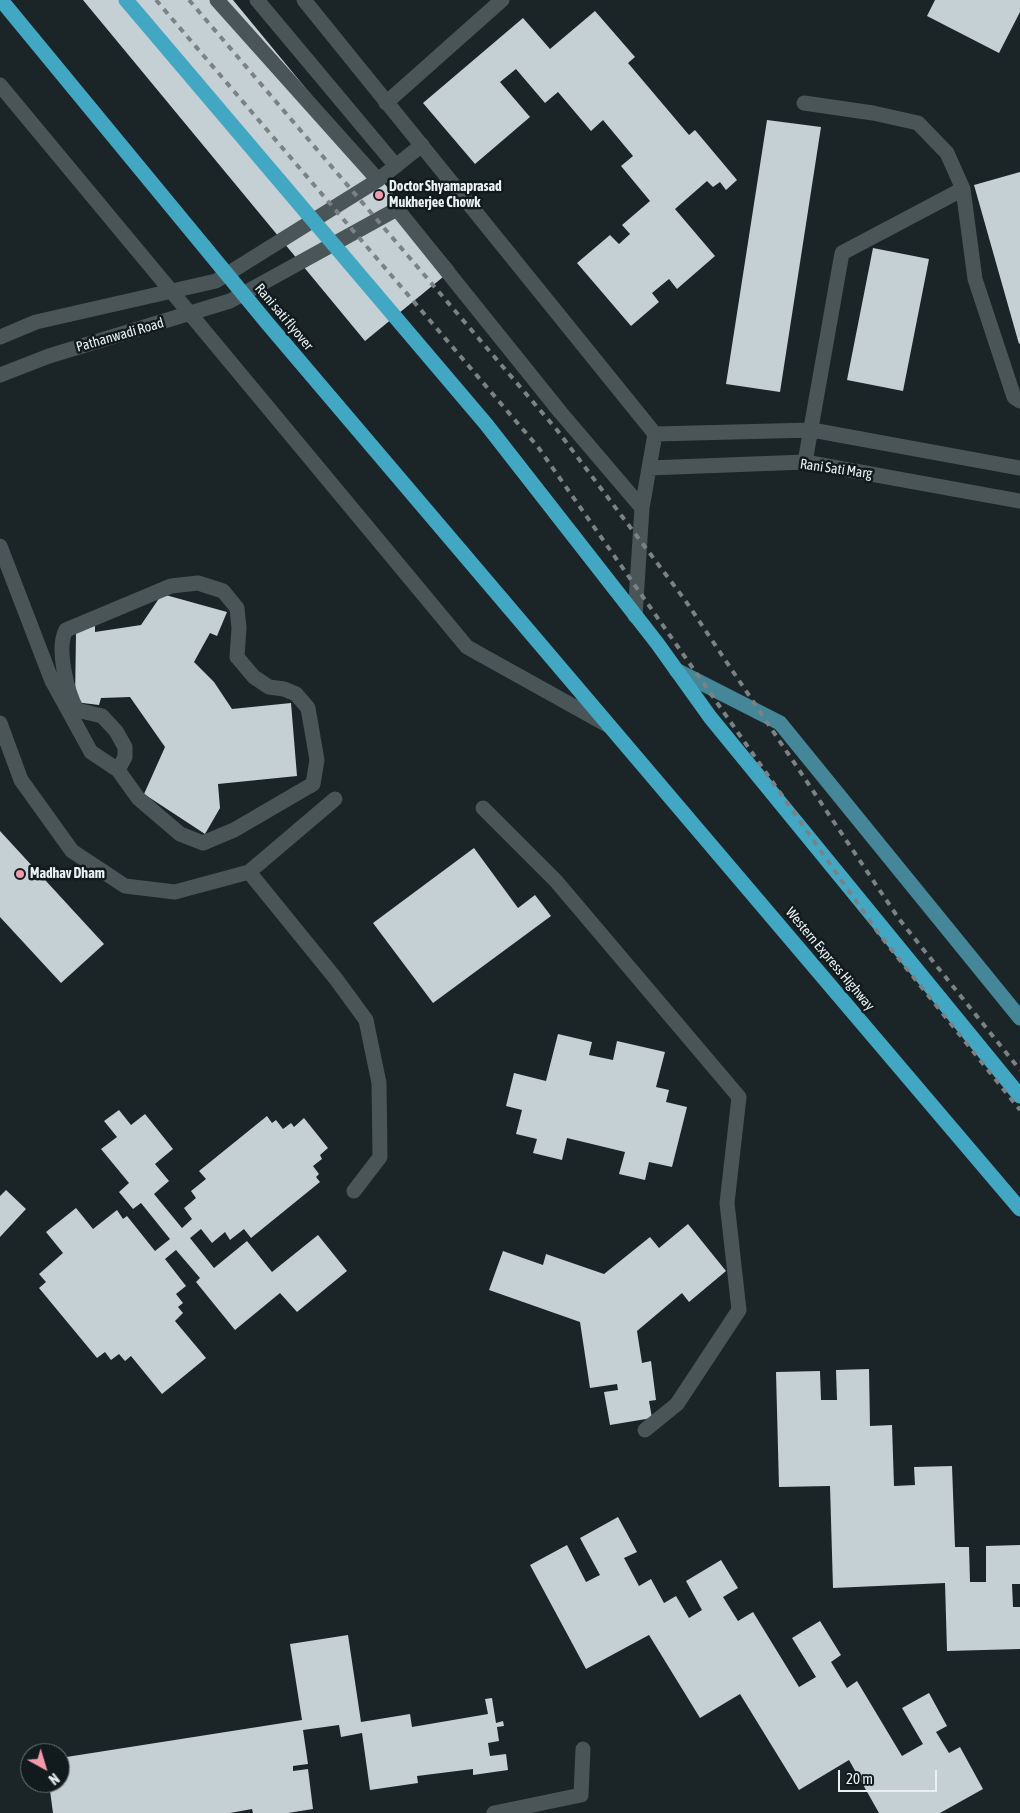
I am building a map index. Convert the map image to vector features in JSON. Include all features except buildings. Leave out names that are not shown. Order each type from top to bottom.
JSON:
[{"type":"highway","name":"Rani sati flyover","points":[[1,0],[268,324],[614,729]]},
{"type":"highway","points":[[126,0],[486,424],[657,643],[710,717],[1020,1096]]},
{"type":"highway","name":"Western Express Highway","points":[[614,729],[1020,1209]]},
{"type":"main road","points":[[676,670],[780,723],[1020,1018]]},
{"type":"street","points":[[217,0],[378,180]]},
{"type":"street","points":[[258,0],[396,166]]},
{"type":"street","points":[[304,0],[655,434],[642,508],[635,616]]},
{"type":"street","points":[[386,103],[502,0]]},
{"type":"street","points":[[0,85],[467,646],[614,729]]},
{"type":"street","points":[[804,103],[873,113],[918,123],[947,153],[963,189],[976,279],[1014,397],[1020,400]]},
{"type":"street","name":"Pathanwadi Road","points":[[0,337],[36,322],[216,281],[378,180],[422,145]]},
{"type":"street","points":[[805,462],[842,253],[963,189]]},
{"type":"street","name":"Pathanwadi Road","points":[[0,375],[49,356],[230,301],[397,209],[561,413],[642,508]]},
{"type":"street","points":[[655,434],[812,430],[1020,468]]},
{"type":"street","name":"Rani Sati Marg","points":[[649,468],[805,462],[1020,501]]},
{"type":"street","points":[[0,546],[52,681],[91,752],[118,770],[138,798],[180,834],[203,843],[234,830],[313,784],[318,760],[308,708],[296,694],[284,688],[269,687],[254,677],[237,657],[239,628],[237,608],[223,591],[198,582],[171,586],[66,630],[61,640],[69,695],[77,710],[102,716],[116,731],[125,746],[125,757],[118,770]]},
{"type":"street","points":[[0,723],[21,780],[72,851],[125,886],[175,892],[249,872],[335,799]]},
{"type":"street","points":[[483,808],[556,882],[739,1096],[727,1203],[739,1310],[677,1404],[645,1430]]},
{"type":"street","points":[[249,872],[336,979],[366,1020],[379,1084],[380,1157],[354,1190]]},
{"type":"street","points":[[494,1813],[581,1795],[583,1749]]},
{"type":"railway","points":[[156,0],[538,447],[879,934],[1020,1110]]},
{"type":"railway","points":[[189,0],[557,430],[685,600],[899,919],[1020,1070]]},
{"type":"place","name":"Doctor Shyamaprasad Mukherjee Chowk","points":[[379,195]]},
{"type":"place","name":"Madhav Dham","points":[[20,874]]}]
